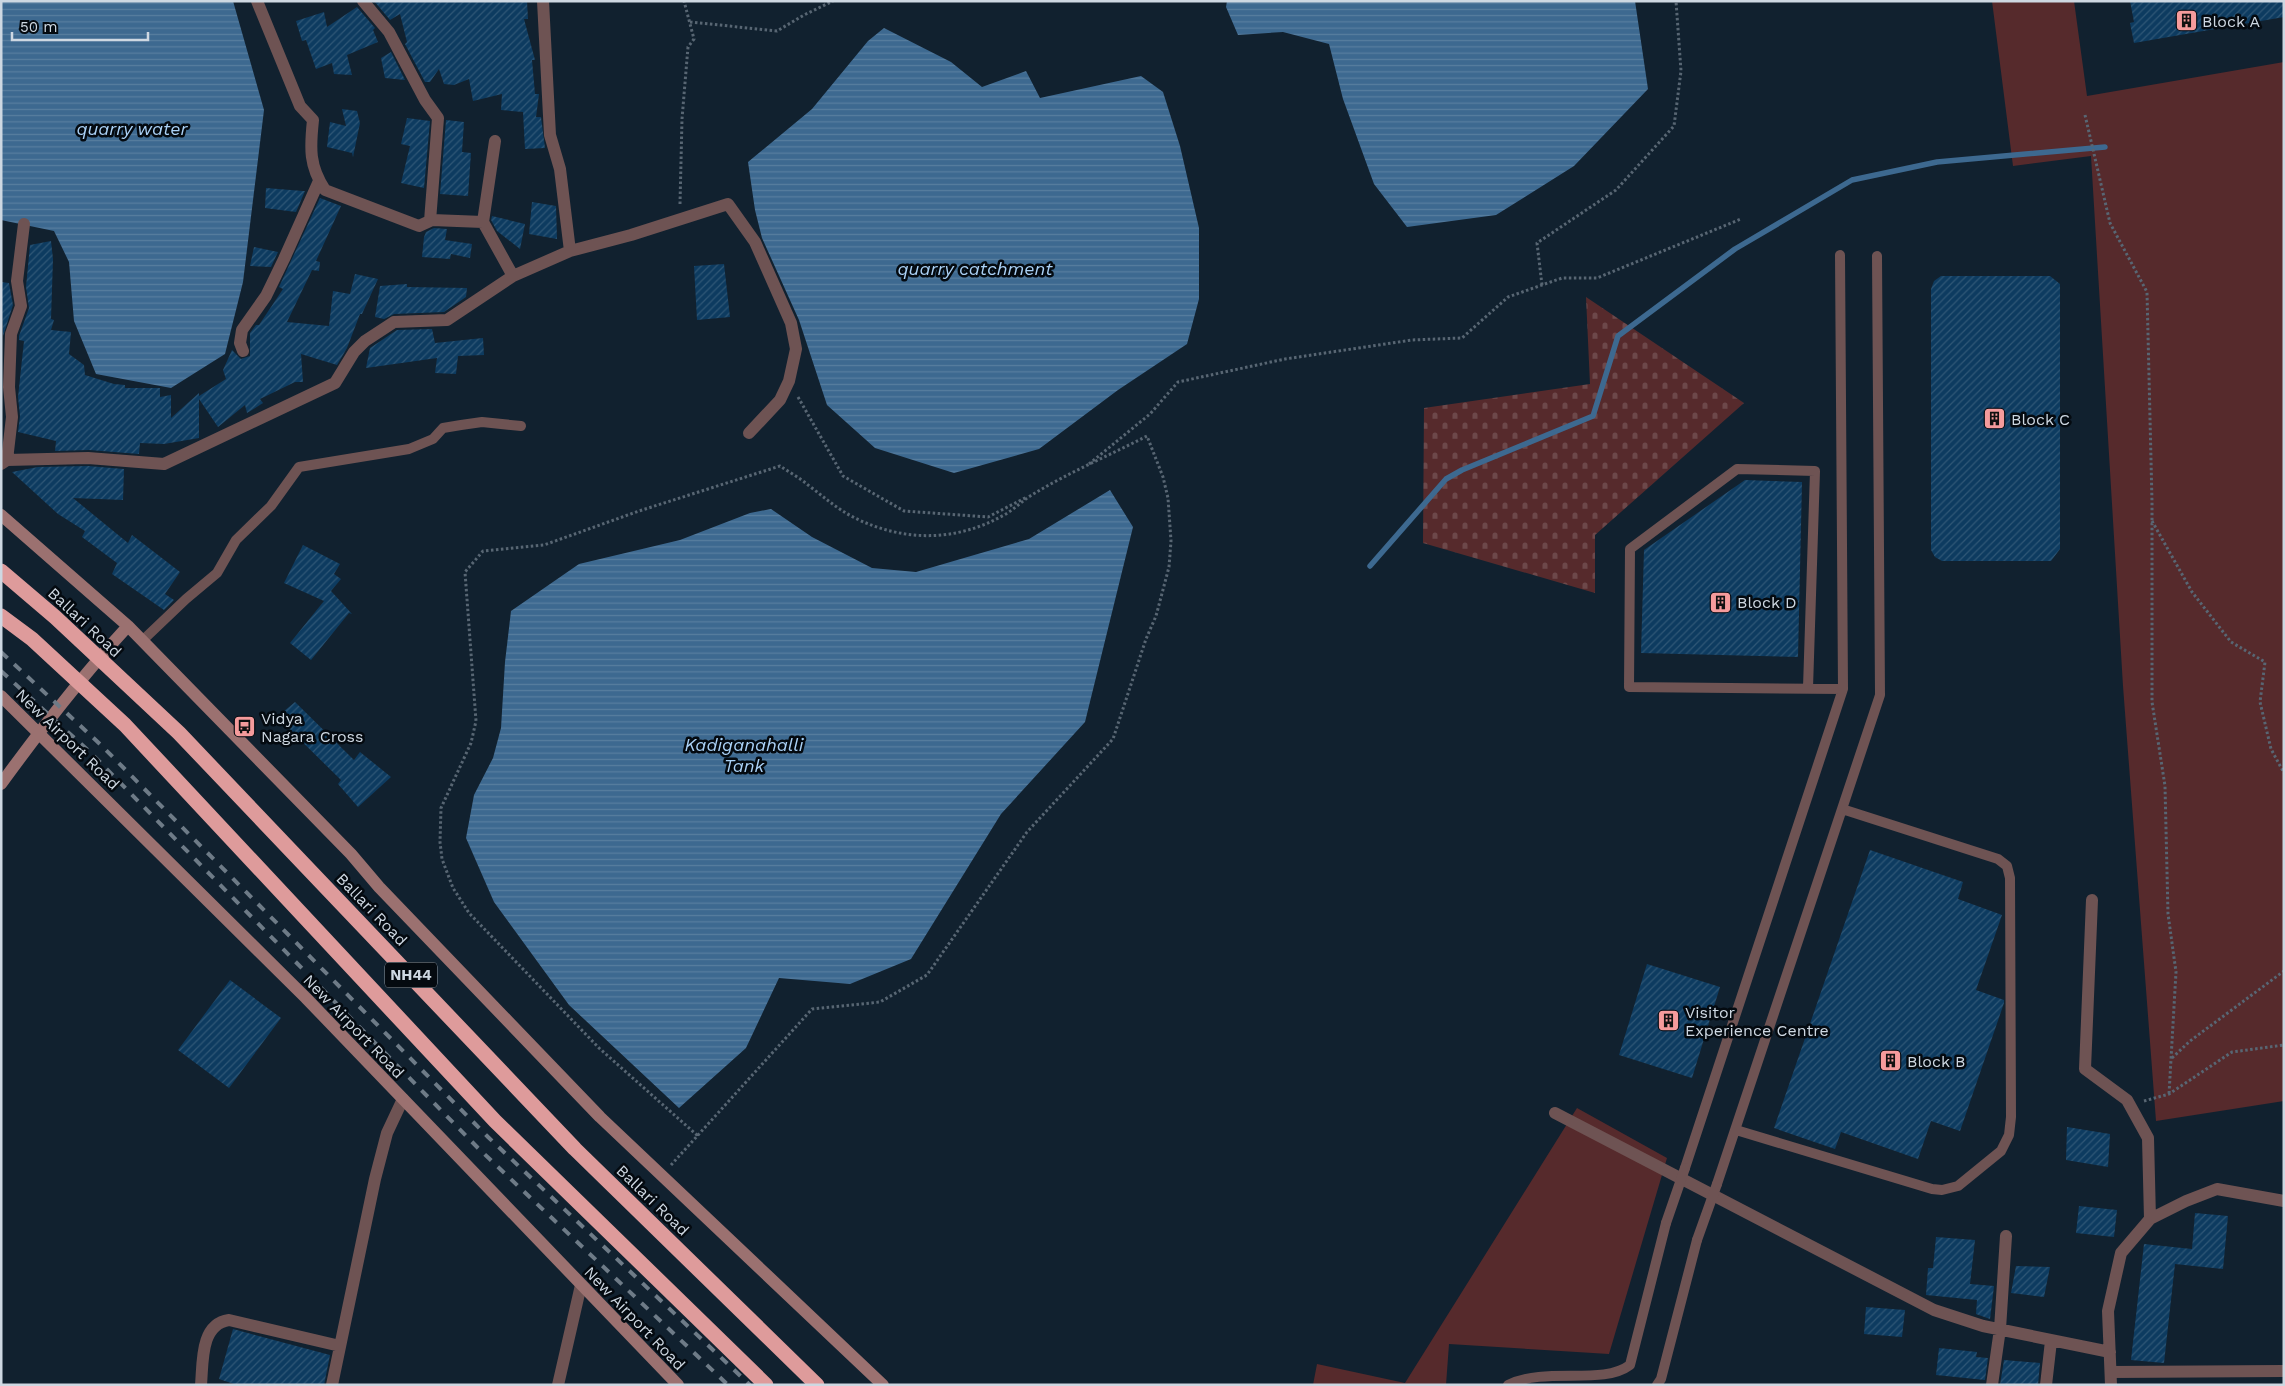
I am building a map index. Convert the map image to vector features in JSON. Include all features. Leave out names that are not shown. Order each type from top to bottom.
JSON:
[{"type":"highway","name":"Ballari Road","points":[[1,571],[180,733],[575,1149],[817,1385]]},
{"type":"highway","name":"NH44","points":[[1,616],[32,639],[125,725],[215,824],[495,1121],[766,1385]]},
{"type":"street","points":[[257,1],[300,106],[313,120],[309,150],[319,181],[325,190],[419,226],[430,221],[483,222]]},
{"type":"street","points":[[363,1],[389,32],[425,100],[438,118],[430,221]]},
{"type":"street","points":[[542,1],[550,135],[560,169],[570,251]]},
{"type":"street","points":[[495,142],[483,222],[513,276]]},
{"type":"street","points":[[243,351],[240,343],[242,330],[273,281],[319,181]]},
{"type":"street","points":[[24,224],[17,282],[21,306],[11,334],[9,386],[12,417],[4,462],[88,458],[164,464],[335,383],[354,352],[365,341],[394,322],[447,320],[513,276],[570,251],[631,235],[728,204],[755,242],[790,324],[796,349],[789,381],[780,400],[749,433]]},
{"type":"street","points":[[1,515],[143,640],[351,854],[379,887],[600,1118],[883,1385]]},
{"type":"street","points":[[1,784],[39,731],[85,673],[128,626]]},
{"type":"street","name":"New Airport Road","points":[[1,696],[39,731],[306,998],[678,1385]]},
{"type":"street","points":[[2092,900],[2085,1069],[2127,1100],[2148,1138],[2150,1219]]},
{"type":"street","points":[[332,1385],[375,1179],[387,1133],[403,1100]]},
{"type":"street","points":[[1555,1113],[1915,1301],[1954,1317],[2000,1329],[2110,1352]]},
{"type":"street","points":[[2284,1201],[2217,1189],[2186,1201],[2150,1219],[2121,1253],[2108,1311],[2111,1379],[2284,1371]]},
{"type":"street","points":[[1992,1385],[2000,1329],[2006,1236]]},
{"type":"street","points":[[558,1385],[581,1285]]},
{"type":"street","points":[[201,1385],[205,1343],[213,1328],[222,1321],[229,1320],[340,1346]]},
{"type":"street","points":[[2046,1385],[2051,1340]]},
{"type":"lane","points":[[1508,1385],[1527,1379],[1601,1383],[1612,1380],[1623,1373],[1630,1364],[1666,1223],[1843,689],[1840,255]]},
{"type":"lane","points":[[1657,1385],[1661,1379],[1697,1240],[1718,1184],[1880,695],[1877,256]]},
{"type":"lane","points":[[143,640],[180,604],[217,573],[236,540],[271,506],[299,467],[409,449],[433,439],[443,428],[461,424],[482,422],[521,426]]},
{"type":"lane","points":[[1808,688],[1815,471],[1737,469],[1630,549],[1628,687],[1843,689]]},
{"type":"lane","points":[[1736,1130],[1932,1189],[1942,1190],[1964,1182],[2001,1151],[2009,1135],[2011,1117],[2010,888],[2007,866],[1998,859],[1842,808]]},
{"type":"path","points":[[680,219],[682,119],[688,47],[694,39],[684,1]]},
{"type":"path","points":[[690,22],[777,31],[833,1]]},
{"type":"path","points":[[1542,285],[1537,243],[1616,190],[1674,126],[1681,71],[1676,1]]},
{"type":"path","points":[[2085,114],[2110,223],[2147,292],[2152,521],[2152,702],[2165,786],[2168,914],[2176,972],[2169,1094]]},
{"type":"path","points":[[698,1136],[599,1048],[460,900],[447,874],[440,842],[441,808],[471,743],[476,721],[465,572],[484,552],[544,545],[639,511],[780,466],[808,484],[837,508],[854,518],[890,532],[908,536],[944,536],[975,529],[1006,514],[1033,494],[1086,466],[1150,414],[1178,382],[1295,357],[1412,340],[1462,338],[1508,297],[1562,278],[1597,278],[1741,219]]},
{"type":"path","points":[[661,1175],[812,1009],[880,1002],[927,975],[1027,832],[1113,739],[1146,639],[1156,616],[1169,567],[1170,520],[1163,477],[1147,436],[988,517],[904,511],[843,476],[789,381]]},
{"type":"path","points":[[2152,521],[2192,592],[2231,642],[2265,662],[2260,702],[2271,749],[2284,773]]},
{"type":"path","points":[[2172,1059],[2190,1041],[2284,971]]},
{"type":"path","points":[[2130,1105],[2169,1094],[2232,1052],[2284,1045]]},
{"type":"green space","points":[[1992,1],[2074,1],[2087,96],[2284,62],[2284,1101],[2156,1121],[2123,686],[2091,156],[2013,166]]},
{"type":"green space","points":[[1586,297],[1744,403],[1595,535],[1595,593],[1423,543],[1424,408],[1590,384]]},
{"type":"green space","points":[[1577,1108],[1667,1158],[1609,1354],[1449,1344],[1446,1385],[1313,1385],[1317,1364],[1405,1383]]},
{"type":"water","name":"quarry water","points":[[1,1],[233,1],[264,110],[243,282],[225,354],[171,388],[96,374],[74,321],[69,262],[54,231],[1,220]]},
{"type":"water","points":[[1227,1],[1635,1],[1648,89],[1574,166],[1496,215],[1407,227],[1374,184],[1343,99],[1329,44],[1283,32],[1238,35],[1226,7]]},
{"type":"water","name":"quarry catchment","points":[[884,28],[951,62],[982,87],[1026,71],[1040,98],[1141,76],[1163,92],[1180,146],[1199,228],[1199,299],[1187,344],[1118,390],[1039,449],[954,473],[875,448],[827,405],[799,320],[762,238],[755,210],[748,162],[812,109],[868,41]]},
{"type":"water","name":"Kadiganahalli Tank","points":[[1110,490],[1133,527],[1085,722],[1001,814],[911,959],[850,984],[779,978],[746,1048],[679,1108],[569,1005],[494,902],[466,838],[474,795],[493,758],[501,728],[505,662],[511,611],[579,564],[680,540],[750,513],[771,509],[812,537],[872,568],[916,572],[1029,539]]},
{"type":"building","points":[[374,1],[527,1],[528,19],[524,19],[535,60],[532,60],[535,94],[539,94],[536,117],[541,117],[545,148],[525,149],[523,112],[501,110],[502,94],[473,101],[469,79],[454,85],[444,84],[439,69],[430,82],[425,82],[405,44],[407,42],[400,14],[390,20]]},
{"type":"building","name":"Block A","points":[[2130,1],[2284,1],[2284,17],[2134,43],[2130,23],[2134,22]]},
{"type":"building","points":[[357,7],[375,28],[373,30],[378,42],[347,55],[352,75],[334,74],[332,63],[316,69],[306,40],[302,41],[296,21],[324,12],[327,27]]},
{"type":"building","points":[[391,52],[405,80],[385,78],[381,58]]},
{"type":"building","points":[[342,109],[357,111],[360,123],[353,157],[352,153],[327,147],[330,122],[346,126]]},
{"type":"building","points":[[407,118],[430,121],[424,188],[401,183],[410,146],[401,144]]},
{"type":"building","points":[[446,120],[464,122],[462,152],[471,153],[468,196],[440,194]]},
{"type":"building","points":[[266,188],[305,191],[296,212],[265,208]]},
{"type":"building","points":[[320,198],[341,206],[316,261],[320,262],[319,271],[312,270],[287,322],[329,326],[333,291],[350,294],[355,274],[378,279],[362,314],[360,314],[347,348],[337,365],[301,354],[303,382],[295,382],[260,399],[263,403],[247,413],[245,405],[218,427],[199,399],[199,438],[164,444],[140,443],[139,454],[89,450],[55,451],[56,441],[18,432],[20,416],[18,397],[24,341],[19,340],[19,336],[29,308],[26,287],[30,245],[51,241],[53,259],[51,319],[54,320],[51,330],[71,332],[69,354],[84,365],[85,375],[114,384],[125,385],[125,388],[160,388],[160,397],[171,395],[171,418],[199,393],[199,396],[226,379],[223,370],[232,350],[241,359],[250,356],[250,333],[256,325],[259,325],[283,289],[279,287]]},
{"type":"building","points":[[532,202],[556,206],[557,239],[529,234]]},
{"type":"building","points":[[492,216],[525,224],[520,249],[497,231],[491,220]]},
{"type":"building","points":[[434,228],[447,229],[445,240],[472,244],[470,258],[451,254],[450,259],[422,257],[426,232]]},
{"type":"building","points":[[254,247],[278,252],[271,267],[250,266]]},
{"type":"building","points":[[724,264],[730,317],[697,320],[694,266]]},
{"type":"building","name":"Block C","points":[[1941,276],[2050,276],[2060,284],[2060,549],[2051,561],[1942,561],[1935,557],[1931,550],[1931,289],[1934,281]]},
{"type":"building","points":[[1,282],[9,283],[13,305],[3,336]]},
{"type":"building","points":[[407,284],[407,287],[467,288],[466,297],[444,312],[394,314],[384,319],[375,317],[380,286]]},
{"type":"building","points":[[432,329],[435,343],[483,338],[484,355],[458,356],[456,374],[435,373],[437,358],[366,368],[370,348],[397,330]]},
{"type":"building","points":[[88,466],[124,469],[123,500],[73,498],[128,543],[132,535],[180,572],[165,594],[174,600],[164,610],[112,574],[117,563],[82,537],[85,531],[58,514],[12,472],[38,467]]},
{"type":"building","name":"Block D","points":[[1745,480],[1802,482],[1798,657],[1641,653],[1644,550]]},
{"type":"building","points":[[303,545],[340,564],[334,574],[341,579],[331,591],[352,614],[349,613],[311,660],[290,643],[324,601],[284,583]]},
{"type":"building","points":[[295,702],[354,760],[360,752],[391,777],[358,807],[338,784],[341,780],[277,717]]},
{"type":"building","name":"Block B","points":[[1870,850],[1963,882],[1958,899],[2002,915],[1976,990],[2004,1000],[2004,1003],[1960,1131],[1931,1121],[1918,1159],[1841,1132],[1835,1149],[1774,1128]]},
{"type":"building","name":"Visitor Experience Centre","points":[[1647,964],[1720,987],[1692,1078],[1619,1055]]},
{"type":"building","points":[[230,980],[281,1018],[229,1088],[178,1050]]},
{"type":"building","points":[[2067,1127],[2110,1134],[2108,1167],[2066,1160]]},
{"type":"building","points":[[2079,1206],[2117,1210],[2114,1237],[2076,1233]]},
{"type":"building","points":[[2195,1213],[2228,1216],[2223,1269],[2175,1264],[2164,1363],[2131,1360],[2144,1244],[2192,1249]]},
{"type":"building","points":[[1936,1237],[1975,1240],[1970,1284],[1994,1286],[1990,1319],[1976,1314],[1977,1300],[1926,1295],[1928,1268],[1933,1268]]},
{"type":"building","points":[[2016,1266],[2050,1267],[2044,1297],[2011,1293]]},
{"type":"building","points":[[1866,1307],[1905,1310],[1902,1337],[1864,1334]]},
{"type":"building","points":[[233,1329],[330,1355],[324,1385],[237,1385],[219,1379]]},
{"type":"building","points":[[1939,1348],[1977,1352],[1976,1357],[1988,1358],[1985,1380],[1936,1375]]},
{"type":"building","points":[[2004,1360],[2040,1363],[2038,1385],[2000,1385]]},
{"type":"waterway","points":[[1370,566],[1446,479],[1462,470],[1593,416],[1618,336],[1735,249],[1852,180],[1937,162],[2105,147]]},
{"type":"railway","points":[[1,652],[101,745],[488,1137],[750,1385]]},
{"type":"railway","points":[[1,671],[91,753],[478,1148],[728,1385]]},
{"type":"place","name":"Block A","points":[[2186,21]]},
{"type":"place","name":"Block C","points":[[1995,419]]},
{"type":"place","name":"Block D","points":[[1721,602]]},
{"type":"place","name":"Vidya Nagara Cross","points":[[245,727]]},
{"type":"place","name":"Visitor Experience Centre","points":[[1669,1021]]},
{"type":"place","name":"Block B","points":[[1891,1061]]}]
